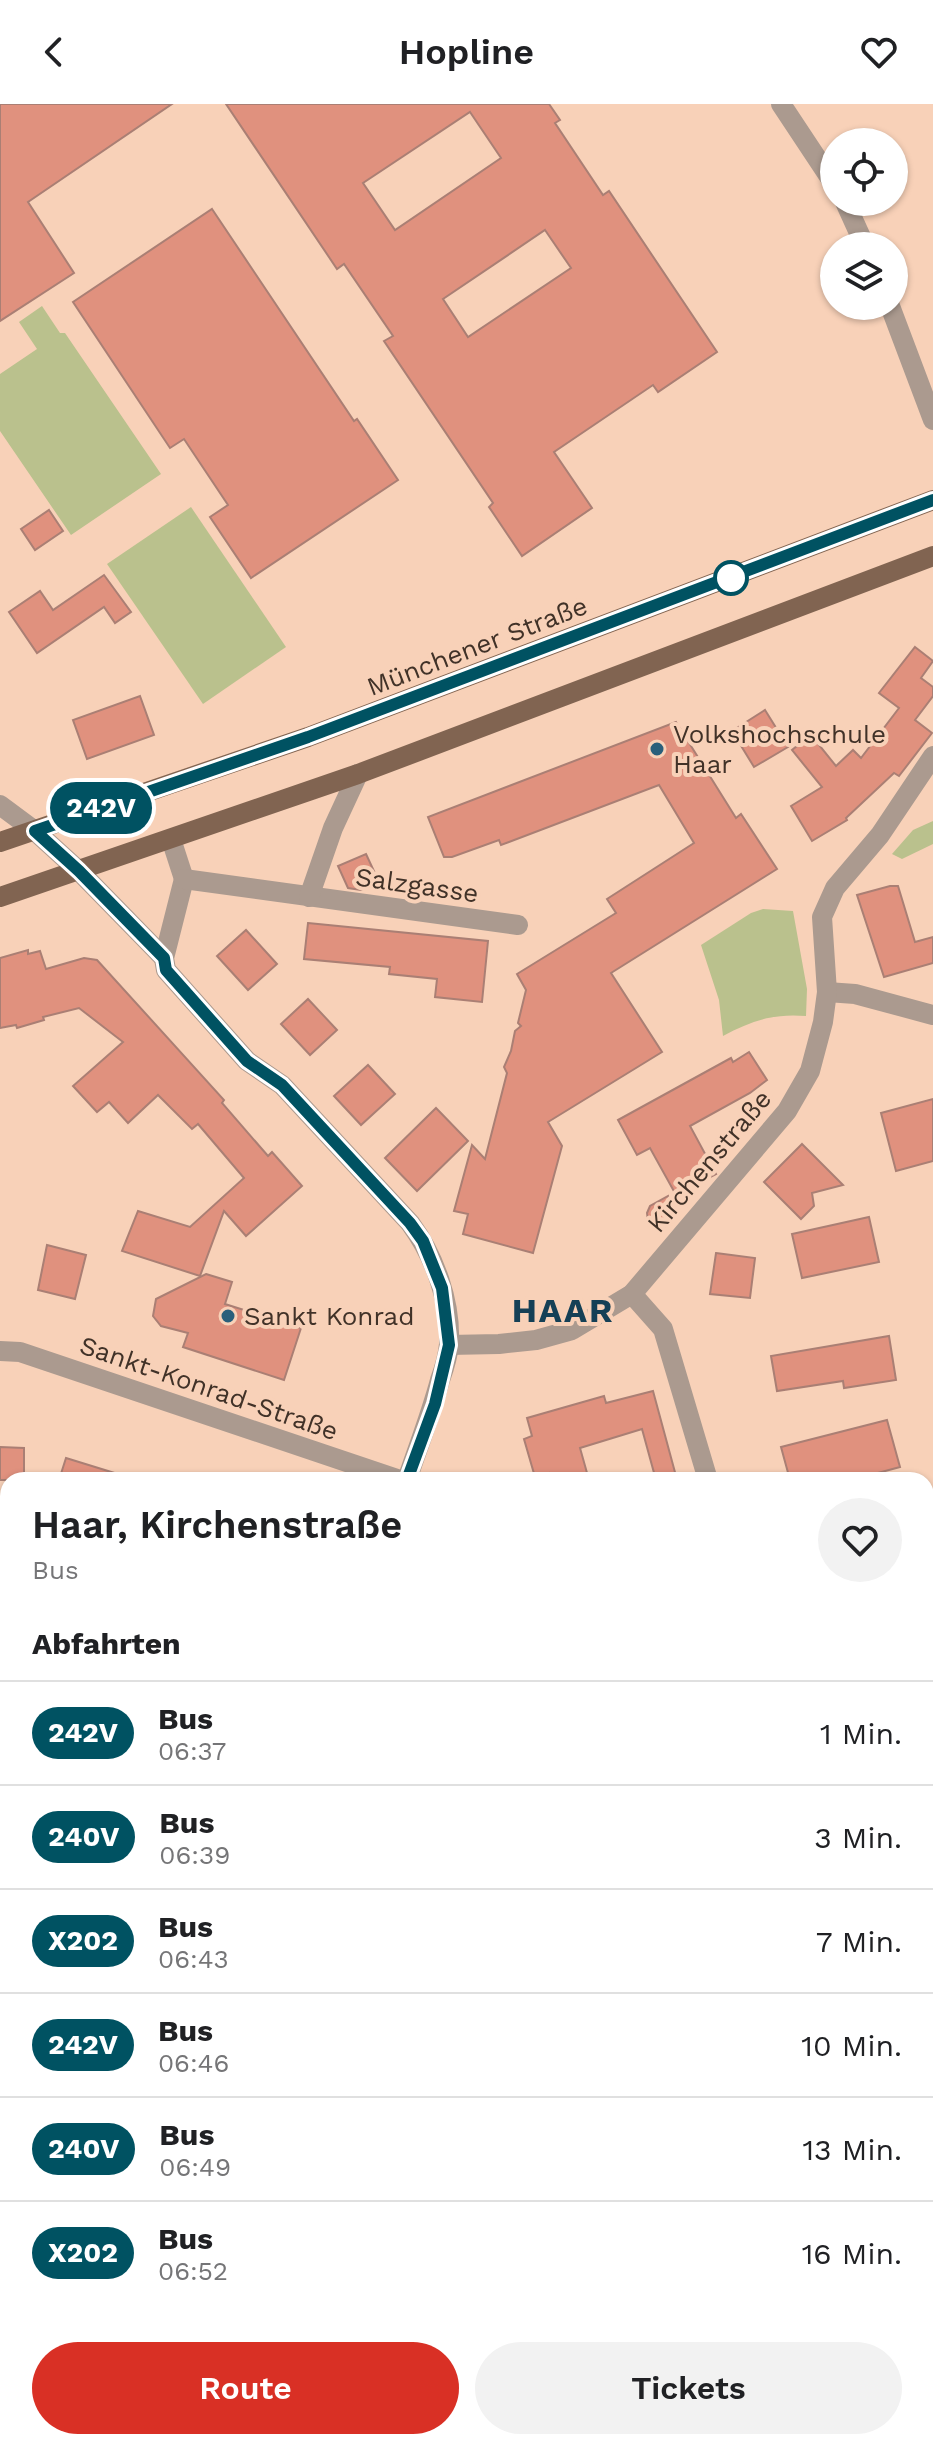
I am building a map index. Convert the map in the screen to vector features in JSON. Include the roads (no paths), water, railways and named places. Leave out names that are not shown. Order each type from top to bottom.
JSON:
[{"type":"main road","name":"Münchener Straße","points":[[0,842],[308,737],[933,500]]},
{"type":"main road","points":[[0,897],[358,774],[933,556]]},
{"type":"street","points":[[781,104],[820,163]]},
{"type":"street","points":[[895,320],[933,420]]},
{"type":"street","name":"Kirchenstraße","points":[[449,1345],[524,1341],[572,1330],[632,1294],[787,1111],[810,1071],[823,1022],[827,992],[822,917],[835,888],[880,835],[933,756]]},
{"type":"street","name":"Salzgasse","points":[[309,897],[333,828],[358,774]]},
{"type":"street","points":[[0,805],[35,831],[79,871],[164,958]]},
{"type":"street","points":[[171,839],[184,879],[164,958],[166,970],[247,1061],[282,1085],[410,1223],[423,1241],[442,1288],[449,1345],[435,1404],[410,1472]]},
{"type":"street","name":"Salzgasse","points":[[184,879],[518,925]]},
{"type":"street","points":[[827,992],[855,994],[933,1015]]},
{"type":"street","points":[[632,1294],[663,1329],[706,1472]]},
{"type":"street","name":"Sankt-Konrad-Straße","points":[[0,1351],[20,1352],[376,1472]]},
{"type":"place","name":"Volkshochschule Haar","points":[[657,749]]},
{"type":"place","name":"Sankt Konrad","points":[[228,1316]]},
{"type":"district","name":"HAAR","points":[[563,1310]]}]
